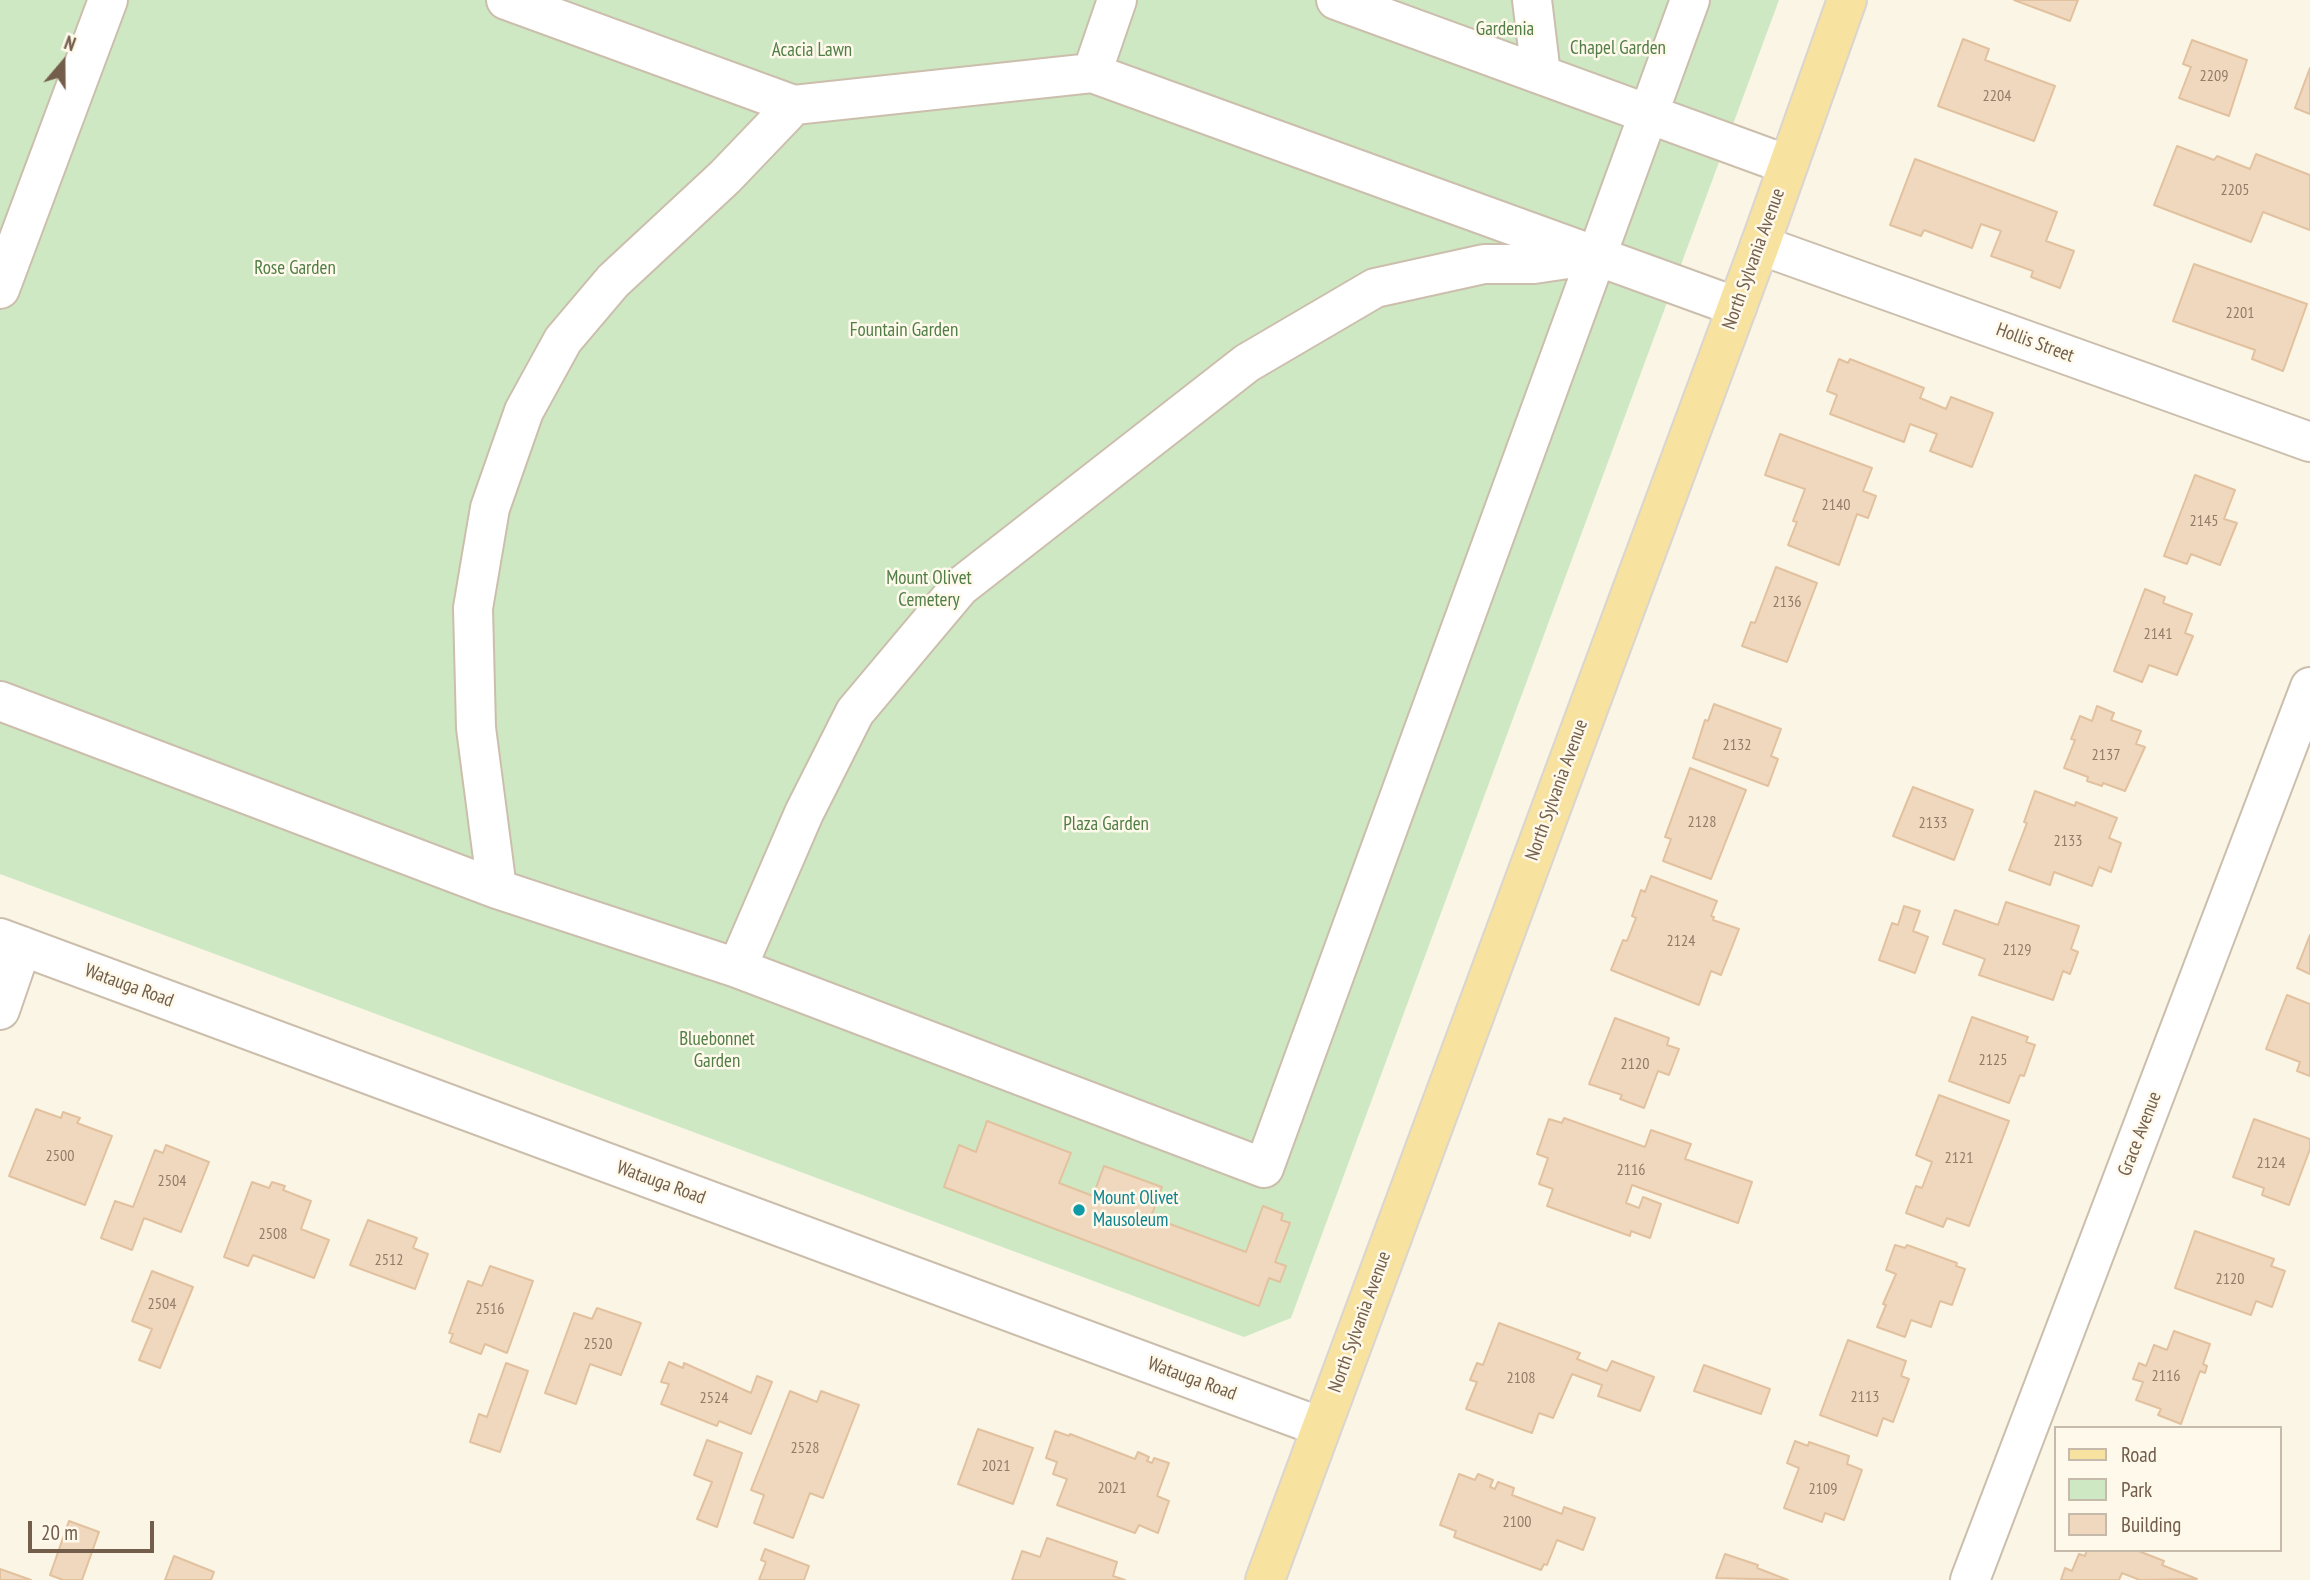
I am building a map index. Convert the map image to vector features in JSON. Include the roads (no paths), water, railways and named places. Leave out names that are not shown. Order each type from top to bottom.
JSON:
[{"type":"main road","name":"North Sylvania Avenue","points":[[1265,1580],[1760,245],[1847,0]]},
{"type":"street","points":[[0,289],[108,0]]},
{"type":"street","points":[[506,0],[794,105],[1092,73],[1737,307]]},
{"type":"street","points":[[1092,73],[1117,0]]},
{"type":"street","points":[[1336,0],[1788,165]]},
{"type":"street","points":[[1532,0],[1541,74]]},
{"type":"street","points":[[0,701],[497,889],[737,968],[1264,1168],[1690,0]]},
{"type":"street","points":[[497,889],[476,728],[473,608],[490,508],[524,411],[563,340],[613,281],[726,177],[794,105]]},
{"type":"street","name":"Hollis Street","points":[[1760,245],[2310,442]]},
{"type":"street","points":[[737,968],[804,813],[855,712],[960,587],[1247,363],[1375,288],[1484,264],[1534,264],[1595,256]]},
{"type":"street","name":"Grace Avenue","points":[[1970,1580],[2310,687]]},
{"type":"street","points":[[0,1010],[11,942]]},
{"type":"street","name":"Watauga Road","points":[[11,942],[1321,1427]]},
{"type":"place","name":"Mount Olivet Mausoleum","points":[[1079,1210]]},
{"type":"park label","name":"Gardenia","points":[[1505,30]]},
{"type":"park label","name":"Chapel Garden","points":[[1618,49]]},
{"type":"park label","name":"Acacia Lawn","points":[[812,51]]},
{"type":"park label","name":"Rose Garden","points":[[295,269]]},
{"type":"park label","name":"Fountain Garden","points":[[904,331]]},
{"type":"park label","name":"Mount Olivet Cemetery","points":[[929,590]]},
{"type":"park label","name":"Plaza Garden","points":[[1106,825]]},
{"type":"park label","name":"Bluebonnet Garden","points":[[717,1051]]}]
